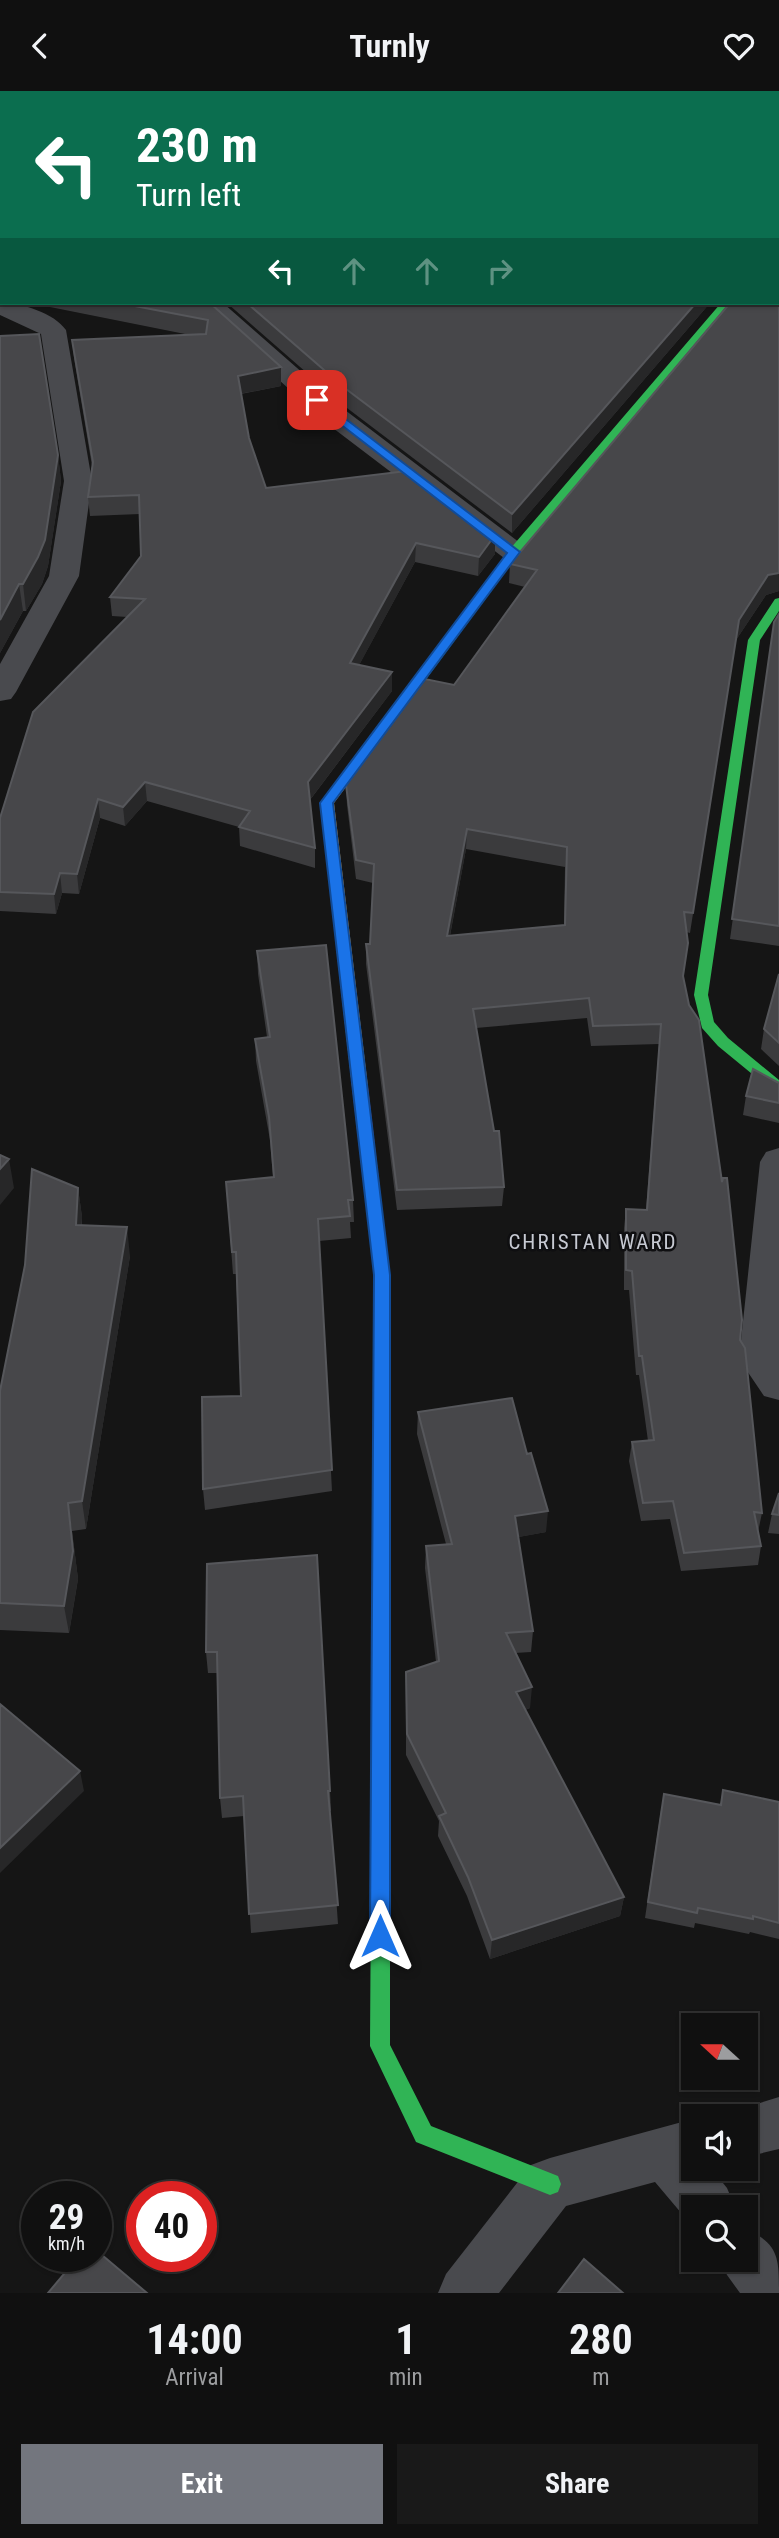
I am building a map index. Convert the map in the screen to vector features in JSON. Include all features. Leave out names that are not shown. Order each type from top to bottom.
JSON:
[{"type":"street","points":[[210,305],[335,417],[514,552]]},
{"type":"street","points":[[702,2195],[679,2149],[550,2184],[424,2134],[380,2046],[382,1275],[327,803],[514,552],[724,305]]},
{"type":"street","points":[[0,307],[21,313],[53,330],[78,481],[64,576],[0,692]]},
{"type":"street","points":[[779,602],[754,640],[701,995],[707,1024],[723,1042],[779,1088]]},
{"type":"street","points":[[779,1163],[759,1359],[779,1384]]},
{"type":"street","points":[[758,2128],[779,2123]]},
{"type":"street","points":[[465,2293],[550,2184]]},
{"type":"street","points":[[758,2272],[774,2293]]},
{"type":"building","points":[[129,305],[212,305],[281,367],[238,376],[249,438],[266,488],[407,471],[402,465],[495,535],[479,557],[416,543],[350,663],[392,672],[308,782],[315,848],[239,827],[250,811],[145,782],[123,807],[98,799],[77,874],[60,873],[54,894],[0,892],[0,818],[33,712],[145,599],[110,597],[141,556],[139,495],[88,497],[93,462],[72,340],[206,334],[208,320]]},
{"type":"building","points":[[249,305],[694,305],[512,514],[346,389]]},
{"type":"building","points":[[728,305],[779,305],[779,573],[768,575],[739,620],[693,913],[684,912],[688,943],[683,976],[689,1005],[699,1020],[722,1182],[723,1178],[727,1178],[742,1320],[740,1340],[745,1348],[762,1513],[754,1512],[761,1546],[684,1553],[673,1501],[643,1503],[632,1442],[654,1440],[642,1356],[639,1356],[632,1271],[626,1270],[626,1209],[647,1210],[661,1024],[593,1026],[589,998],[473,1009],[494,1131],[499,1131],[504,1187],[397,1190],[366,944],[370,944],[374,864],[356,860],[346,785],[425,679],[454,685],[537,570],[510,564]],"holes":[[[467,829],[567,847],[565,925],[447,936]]]},
{"type":"building","points":[[39,334],[58,455],[45,540],[23,584],[19,584],[0,620],[0,336]]},
{"type":"building","points":[[779,614],[779,926],[732,919],[774,622]]},
{"type":"building","points":[[326,945],[353,1200],[348,1200],[350,1216],[318,1219],[332,1470],[203,1489],[202,1397],[241,1396],[236,1252],[232,1252],[226,1182],[274,1177],[269,1117],[255,1039],[270,1037],[257,951]]},
{"type":"building","points":[[779,974],[779,1043],[764,1029]]},
{"type":"building","points":[[753,1069],[779,1083],[779,1103],[746,1096]]},
{"type":"building","points":[[0,1155],[9,1159],[0,1169]]},
{"type":"building","points":[[32,1169],[78,1188],[76,1225],[127,1227],[82,1501],[68,1503],[73,1551],[64,1606],[0,1603],[0,1391],[25,1265]]},
{"type":"building","points":[[512,1398],[527,1454],[531,1453],[548,1511],[515,1516],[533,1631],[506,1633],[532,1687],[516,1692],[624,1897],[492,1940],[468,1877],[439,1816],[446,1813],[407,1734],[406,1672],[439,1661],[426,1546],[452,1544],[418,1412]]},
{"type":"building","points":[[779,1493],[779,1515],[772,1514]]},
{"type":"building","points":[[317,1555],[328,1791],[338,1905],[249,1914],[243,1796],[220,1798],[217,1652],[206,1652],[207,1564]]},
{"type":"building","points":[[0,1704],[80,1771],[0,1848]]},
{"type":"building","points":[[723,1790],[779,1802],[779,1923],[753,1916],[753,1919],[698,1908],[697,1913],[648,1902],[664,1794],[721,1805]]},
{"type":"building","points":[[584,2259],[623,2293],[558,2293]]},
{"type":"building","points":[[112,2263],[147,2293],[48,2293],[66,2272],[112,2272]]},
{"type":"traffic: fast","points":[[356,764],[514,552],[724,305]]},
{"type":"traffic: fast","points":[[779,602],[754,640],[701,995],[707,1024],[723,1042],[779,1088]]},
{"type":"traffic: fast","points":[[382,1401],[380,2046],[424,2134],[550,2184]]},
{"type":"traffic: slow","points":[[356,764],[327,803],[360,1087]]},
{"type":"traffic: jam","points":[[360,1087],[382,1275],[382,1401]]},
{"type":"district","name":"CHRISTAN WARD","points":[[593,1242]]},
{"type":"route","points":[[317,400],[335,417],[514,552],[327,803],[382,1275],[380,1936]]}]
